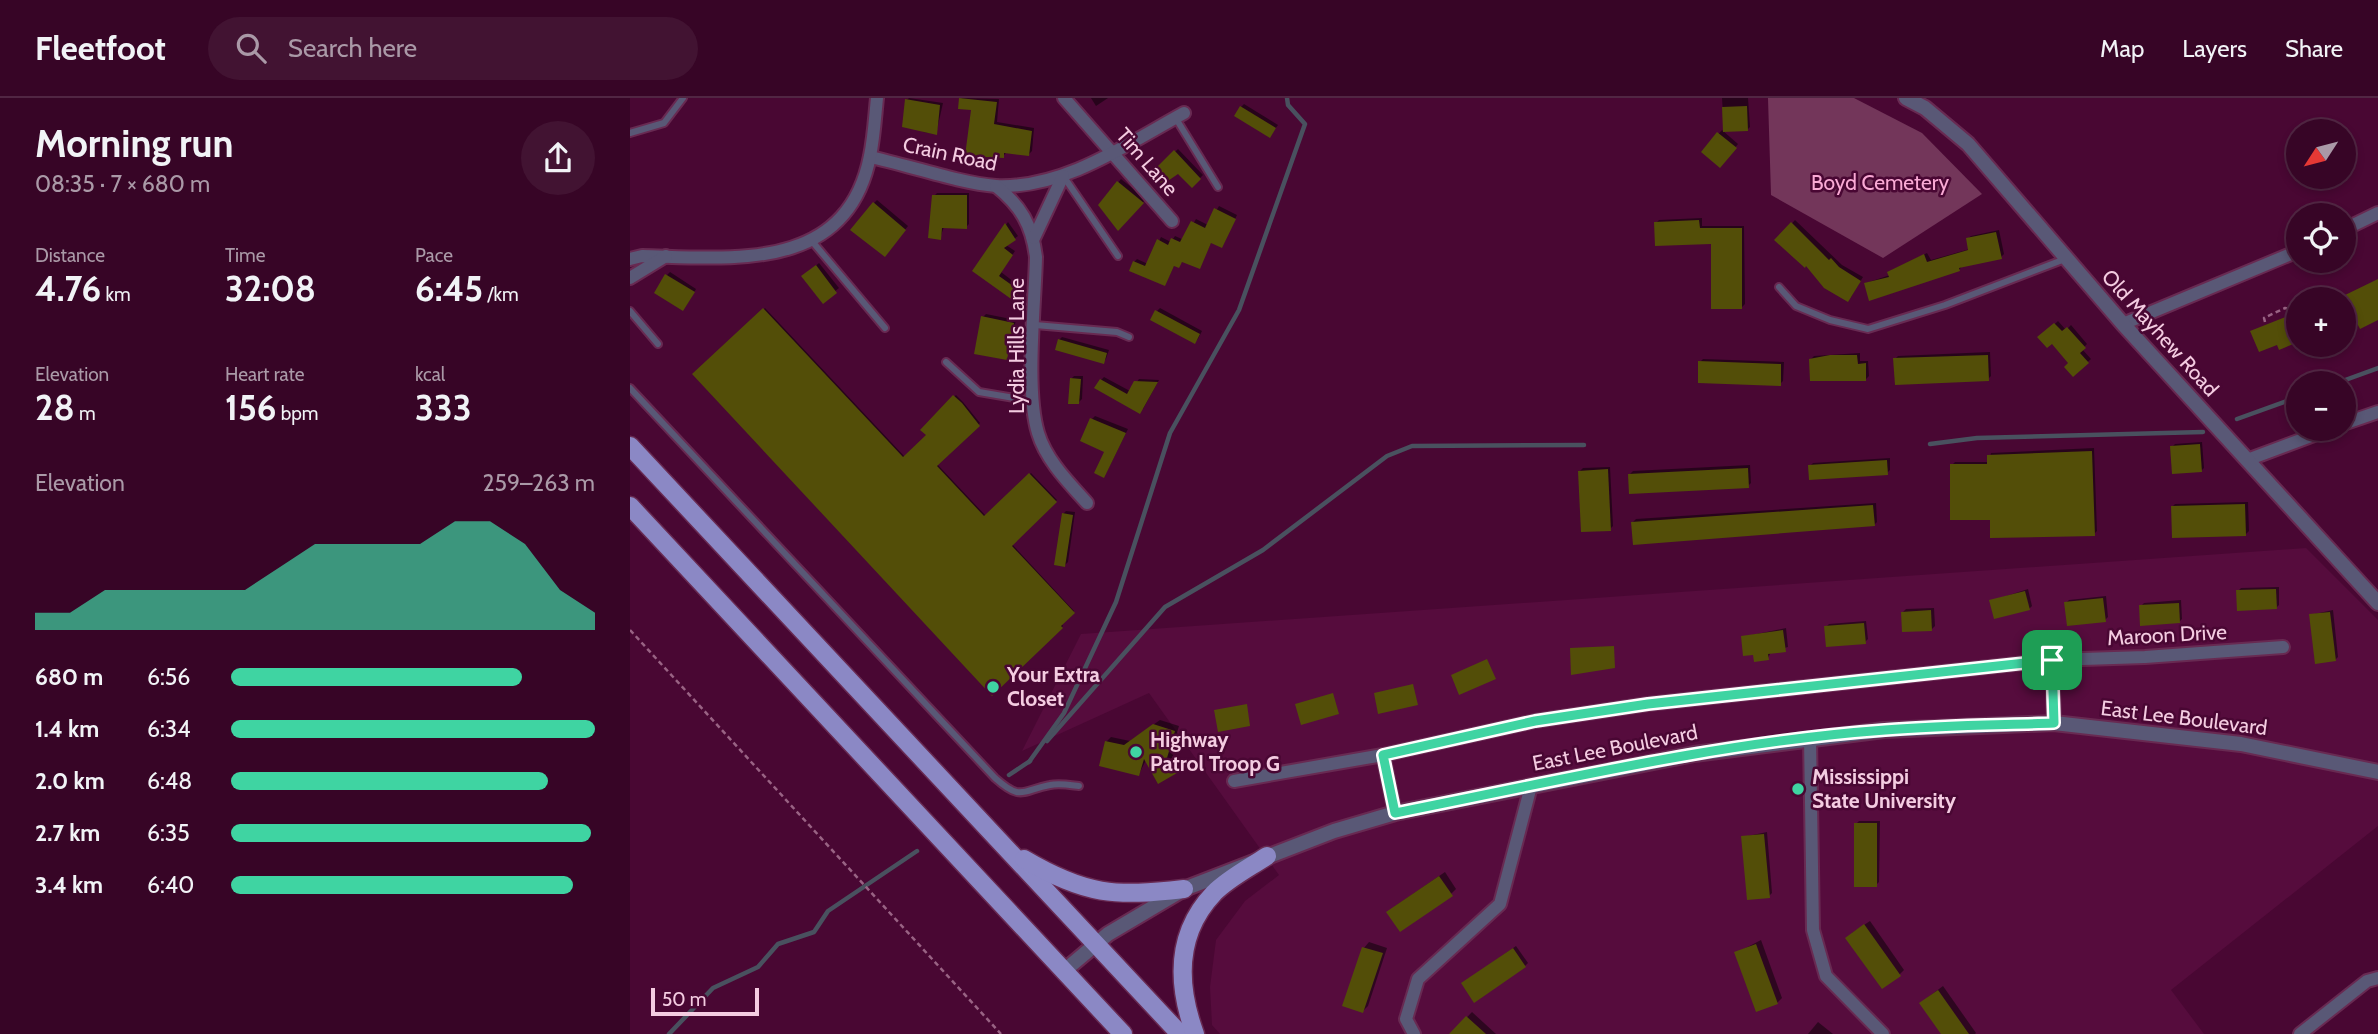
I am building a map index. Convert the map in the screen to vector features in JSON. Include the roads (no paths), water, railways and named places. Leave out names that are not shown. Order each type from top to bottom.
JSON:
[{"type":"main road","points":[[630,446],[1180,1034]]},
{"type":"main road","points":[[630,506],[1123,1034]]},
{"type":"main road","points":[[1007,849],[1070,883],[1096,892],[1122,895],[1184,889]]},
{"type":"main road","points":[[1195,1034],[1186,1013],[1181,967],[1192,926],[1213,894],[1267,856]]},
{"type":"street","points":[[630,259],[642,256],[766,256],[787,251],[811,240],[846,209],[864,177],[870,156],[877,98]]},
{"type":"street","name":"Tim Lane","points":[[1064,98],[1172,221]]},
{"type":"street","name":"Old Mayhew Road","points":[[1906,98],[1925,108],[1968,144],[2123,324],[2378,603]]},
{"type":"street","name":"Crain Road","points":[[870,156],[996,186],[1063,176],[1179,115]]},
{"type":"street","points":[[1034,238],[1063,176]]},
{"type":"street","name":"Lydia Hills Lane","points":[[996,186],[1025,216],[1034,238],[1036,257],[1032,401],[1038,435],[1045,449],[1087,503]]},
{"type":"street","points":[[2356,224],[2378,213]]},
{"type":"street","points":[[630,278],[667,256]]},
{"type":"street","points":[[2123,324],[2286,256]]},
{"type":"street","points":[[2356,420],[2378,412]]},
{"type":"street","points":[[2247,460],[2298,441]]},
{"type":"street","name":"Maroon Drive","points":[[1234,781],[1383,755],[1535,721],[1648,704],[2052,660],[2145,657],[2283,647]]},
{"type":"street","points":[[2052,660],[2054,723]]},
{"type":"street","name":"East Lee Boulevard","points":[[1064,971],[1094,943],[1184,889],[1267,856],[1395,813],[1694,754],[1884,730],[2054,723],[2241,744],[2378,772]]},
{"type":"street","points":[[1810,738],[1813,930],[1826,976],[1883,1034]]},
{"type":"street","points":[[1383,755],[1395,813]]},
{"type":"street","points":[[1414,1034],[1406,1019],[1418,979],[1500,904],[1531,786]]},
{"type":"street","points":[[2300,1034],[2367,981],[2378,978]]},
{"type":"lane","points":[[630,133],[664,123],[683,98]]},
{"type":"lane","points":[[1179,115],[1218,187]]},
{"type":"lane","points":[[1063,176],[1118,257]]},
{"type":"lane","points":[[811,240],[885,328]]},
{"type":"lane","points":[[1779,287],[1796,306],[1830,320],[1868,328],[1945,305],[2067,258]]},
{"type":"lane","points":[[630,310],[658,344]]},
{"type":"lane","points":[[1035,325],[1117,332],[1129,337]]},
{"type":"lane","points":[[946,362],[979,392],[1032,401]]},
{"type":"lane","points":[[630,388],[1007,789],[1022,794],[1050,785],[1079,786]]},
{"type":"waterway","points":[[1029,762],[1064,713],[1116,602],[1170,433],[1239,310],[1305,124],[1288,105],[1287,98]]},
{"type":"waterway","points":[[2356,376],[2378,368]]},
{"type":"waterway","points":[[2237,419],[2286,401]]},
{"type":"waterway","points":[[1930,444],[1977,438],[2203,432]]},
{"type":"waterway","points":[[1047,741],[1165,607],[1263,550],[1387,456],[1412,446],[1584,445]]},
{"type":"waterway","points":[[1009,775],[1030,761]]},
{"type":"waterway","points":[[669,1034],[713,988],[758,967],[778,944],[814,932],[828,911],[917,851]]},
{"type":"place","name":"Your Extra Closet","points":[[993,687]]},
{"type":"place","name":"Highway Patrol Troop G","points":[[1136,752]]},
{"type":"place","name":"Mississippi State University","points":[[1798,789]]},
{"type":"park label","name":"Boyd Cemetery","points":[[1880,183]]}]
